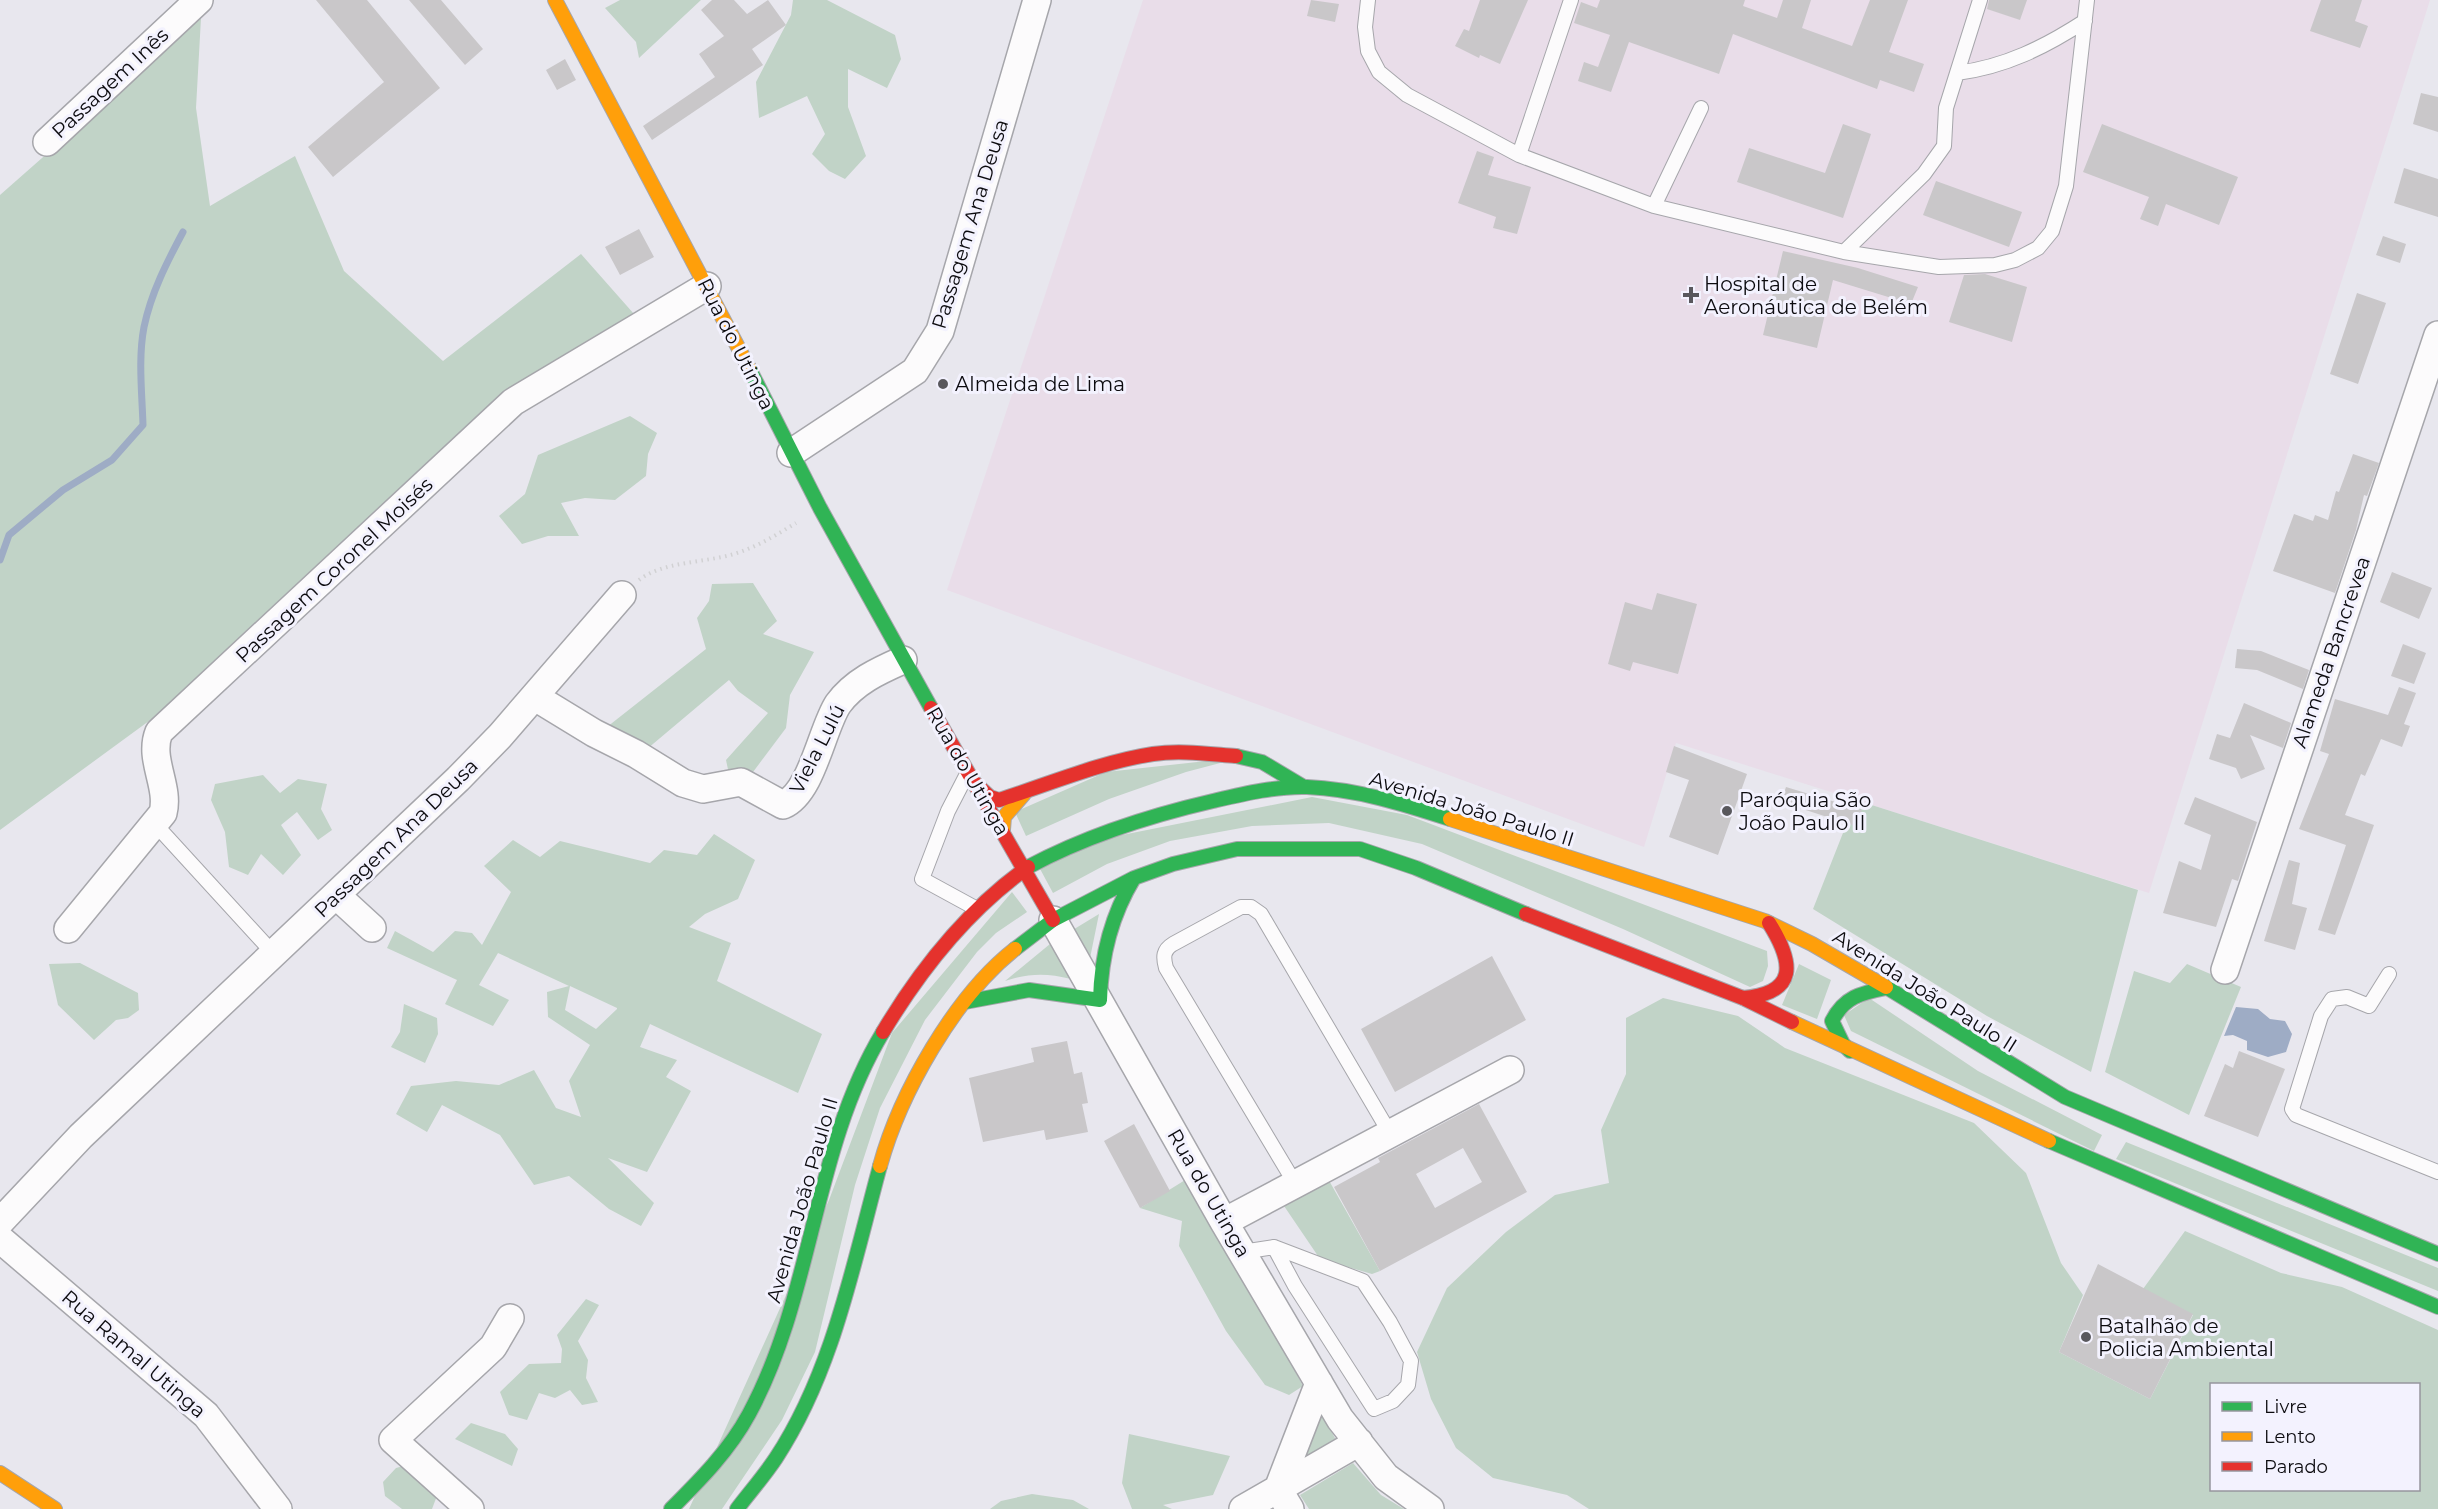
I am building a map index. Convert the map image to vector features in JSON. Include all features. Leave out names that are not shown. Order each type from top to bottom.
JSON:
[{"type":"main road","name":"Rua do Utinga","points":[[555,0],[707,286],[820,508],[903,660],[1053,920]]},
{"type":"main road","points":[[972,777],[990,797],[999,800],[1024,794],[1109,764],[1154,754],[1192,753],[1239,756],[1262,762],[1304,787]]},
{"type":"main road","name":"Avenida João Paulo II","points":[[671,1509],[711,1469],[741,1432],[782,1342],[798,1289],[832,1153],[858,1075],[891,1018],[924,972],[979,910],[1025,868],[1122,825],[1246,794],[1304,787],[1374,795],[1769,923],[1837,958],[2015,1070],[2065,1097],[2438,1254]]},
{"type":"main road","points":[[1003,830],[1004,817],[1024,794]]},
{"type":"main road","points":[[737,1509],[776,1458],[800,1414],[832,1341],[888,1138],[907,1092],[927,1057],[965,1002],[1009,954],[1053,920],[1134,878],[1173,864],[1237,849],[1360,849],[1435,876],[1551,925],[1743,998],[1850,1051],[2103,1166],[2438,1307]]},
{"type":"main road","points":[[965,1002],[1029,990],[1100,1000],[1103,952],[1117,908],[1134,878]]},
{"type":"main road","points":[[1743,998],[1761,998],[1779,990],[1785,978],[1788,961],[1784,944],[1769,923]]},
{"type":"main road","points":[[1850,1051],[1843,1044],[1832,1022],[1838,1007],[1855,994],[1886,988]]},
{"type":"main road","points":[[0,1473],[55,1509]]},
{"type":"street","name":"Passagem Inês","points":[[47,142],[199,0]]},
{"type":"street","name":"Passagem Ana Deusa","points":[[791,453],[915,371],[940,331],[1037,0]]},
{"type":"street","name":"Passagem Coronel Moisés","points":[[68,929],[164,813],[166,801],[156,751],[159,732],[513,402],[707,286]]},
{"type":"street","name":"Alameda Bancrevea","points":[[2225,970],[2438,335]]},
{"type":"street","name":"Passagem Ana Deusa","points":[[0,1222],[81,1136],[458,779],[535,697],[622,595]]},
{"type":"street","name":"Viela Lulú","points":[[535,697],[594,734],[636,754],[683,783],[703,789],[741,782],[783,805],[794,797],[813,764],[837,706],[847,693],[861,681],[903,660]]},
{"type":"street","points":[[336,895],[372,928]]},
{"type":"street","name":"Rua do Utinga","points":[[1053,920],[1224,1222],[1340,1419],[1386,1477],[1430,1509]]},
{"type":"street","points":[[1224,1222],[1510,1070]]},
{"type":"street","name":"Rua Ramal Utinga","points":[[0,1239],[206,1415],[278,1509]]},
{"type":"street","points":[[470,1509],[393,1440],[493,1347],[510,1318]]},
{"type":"street","points":[[1284,1499],[1319,1383]]},
{"type":"street","points":[[1243,1509],[1284,1499],[1359,1442]]},
{"type":"lane","points":[[1368,0],[1365,27],[1368,51],[1379,72],[1407,95],[1519,154],[1653,206],[1844,252],[1939,267],[1995,265],[2015,260],[2037,248],[2052,231],[2066,186],[2087,0]]},
{"type":"lane","points":[[1519,154],[1571,0]]},
{"type":"lane","points":[[1844,252],[1924,174],[1944,146],[1946,108],[1980,0]]},
{"type":"lane","points":[[1957,73],[1980,70],[2045,47],[2085,21]]},
{"type":"lane","points":[[1653,206],[1701,108]]},
{"type":"lane","points":[[972,777],[948,811],[922,879],[979,910]]},
{"type":"lane","points":[[155,824],[274,954]]},
{"type":"lane","points":[[1296,1185],[1166,968],[1164,958],[1164,953],[1173,944],[1241,907],[1251,907],[1261,914],[1391,1135]]},
{"type":"lane","points":[[2389,974],[2368,1006],[2347,997],[2332,999],[2321,1016],[2292,1109],[2296,1115],[2438,1172]]},
{"type":"lane","points":[[1242,1252],[1274,1247],[1363,1281],[1412,1361],[1408,1384],[1393,1401],[1374,1409],[1295,1286],[1274,1247]]},
{"type":"path","points":[[622,595],[642,578],[661,570],[711,560],[758,547],[820,508]]},
{"type":"shaded area","name":"Hospital de Aeronáutica de Belém","points":[[1143,0],[2430,0],[2149,893],[1676,743],[1644,847],[947,590]]},
{"type":"green space","points":[[620,0],[701,0],[639,58],[636,42],[605,8]]},
{"type":"green space","points":[[793,0],[827,0],[895,35],[901,59],[887,88],[848,69],[848,107],[866,156],[845,179],[829,171],[812,154],[825,134],[807,96],[759,118],[756,82],[791,15]]},
{"type":"green space","points":[[201,18],[196,108],[210,206],[295,156],[344,271],[443,361],[581,254],[634,314],[205,680],[0,830],[0,195]]},
{"type":"green space","points":[[630,416],[657,433],[648,454],[646,476],[615,500],[585,498],[561,503],[579,536],[548,536],[522,544],[499,516],[525,494],[538,455]]},
{"type":"green space","points":[[753,583],[777,621],[763,634],[814,652],[790,695],[786,728],[750,776],[729,774],[726,760],[768,713],[738,691],[729,680],[647,749],[607,727],[706,649],[697,618],[709,601],[712,584]]},
{"type":"green space","points":[[1243,757],[1186,772],[1109,799],[1026,836],[1015,812],[1106,772]]},
{"type":"green space","points":[[263,775],[280,793],[298,779],[327,784],[321,809],[332,830],[318,840],[297,812],[281,825],[301,855],[283,875],[261,854],[248,875],[229,867],[225,832],[211,800],[215,784]]},
{"type":"green space","points":[[1312,797],[1407,815],[1767,951],[1768,966],[1763,981],[1750,987],[1623,929],[1422,844],[1329,823],[1252,826],[1170,841],[1107,864],[1053,893],[1039,867],[1107,838]]},
{"type":"green space","points":[[1856,800],[2138,890],[2091,1072],[1987,1016],[1813,909]]},
{"type":"green space","points":[[714,834],[755,860],[738,899],[705,914],[689,927],[731,943],[717,981],[822,1034],[798,1093],[650,1024],[640,1047],[677,1060],[666,1077],[691,1091],[647,1172],[608,1158],[654,1203],[641,1226],[609,1209],[569,1176],[534,1185],[500,1135],[442,1105],[427,1132],[396,1114],[411,1086],[456,1081],[499,1085],[534,1070],[556,1108],[581,1117],[569,1081],[590,1045],[548,1017],[547,992],[569,986],[498,953],[479,985],[509,1000],[493,1026],[445,1004],[457,980],[387,948],[395,931],[433,952],[455,931],[472,933],[482,945],[511,892],[484,866],[513,840],[540,857],[560,841],[650,863],[664,850],[697,855]],"holes":[[[570,986],[617,1008],[596,1029],[565,1010]]]},
{"type":"green space","points":[[1012,892],[1027,912],[996,933],[977,952],[925,1020],[880,1108],[855,1185],[815,1352],[782,1420],[722,1509],[689,1509],[829,1200],[892,1033]]},
{"type":"green space","points":[[1099,914],[1089,963],[1071,931]]},
{"type":"green space","points":[[1050,944],[1071,979],[1038,975],[1022,976],[1005,981]]},
{"type":"green space","points":[[80,963],[138,993],[139,1010],[128,1018],[116,1020],[94,1040],[58,1005],[49,964]]},
{"type":"green space","points":[[1799,964],[1831,980],[1817,1019],[1782,1005]]},
{"type":"green space","points":[[2187,964],[2241,987],[2189,1115],[2105,1072],[2134,971],[2170,983]]},
{"type":"green space","points":[[1663,998],[1738,1016],[1785,1048],[1974,1123],[2026,1173],[2061,1263],[2083,1295],[2059,1352],[2150,1399],[2193,1315],[2143,1289],[2185,1231],[2281,1273],[2342,1287],[2438,1330],[2438,1509],[1589,1509],[1567,1495],[1493,1478],[1456,1448],[1431,1399],[1417,1352],[1447,1288],[1506,1232],[1555,1195],[1609,1183],[1601,1130],[1626,1074],[1626,1018]]},
{"type":"green space","points":[[1869,998],[1978,1071],[2102,1135],[2094,1151],[1851,1031],[1844,1015]]},
{"type":"green space","points":[[404,1004],[437,1018],[438,1034],[425,1063],[391,1047],[400,1032]]},
{"type":"green space","points":[[2126,1142],[2438,1268],[2438,1291],[2116,1159]]},
{"type":"green space","points":[[1190,1177],[1303,1386],[1289,1395],[1265,1385],[1226,1331],[1179,1246],[1182,1221],[1140,1208]]},
{"type":"green space","points":[[1327,1177],[1380,1271],[1372,1274],[1320,1259],[1282,1203]]},
{"type":"green space","points":[[586,1299],[599,1305],[578,1341],[588,1360],[586,1378],[598,1402],[582,1405],[570,1390],[555,1398],[539,1393],[527,1420],[509,1415],[500,1392],[529,1364],[561,1363],[562,1349],[557,1335]]},
{"type":"green space","points":[[1318,1406],[1337,1442],[1293,1473]]},
{"type":"green space","points":[[471,1423],[505,1434],[518,1449],[512,1466],[455,1439]]},
{"type":"green space","points":[[1129,1434],[1230,1456],[1213,1495],[1163,1505],[1172,1509],[1132,1509],[1122,1483]]},
{"type":"green space","points":[[1353,1463],[1381,1495],[1404,1509],[1309,1509],[1300,1495]]},
{"type":"green space","points":[[411,1464],[438,1493],[432,1509],[402,1509],[385,1496],[383,1482],[396,1468]]},
{"type":"green space","points":[[1032,1494],[1073,1500],[1089,1509],[990,1509],[1001,1501]]},
{"type":"water","points":[[2236,1007],[2258,1009],[2270,1019],[2285,1021],[2292,1034],[2286,1052],[2268,1057],[2247,1050],[2247,1041],[2233,1035],[2224,1036]]},
{"type":"building","points":[[316,0],[367,0],[440,88],[333,177],[308,147],[384,82]]},
{"type":"building","points":[[409,0],[441,0],[483,49],[465,65]]},
{"type":"building","points":[[712,0],[734,0],[747,14],[768,0],[786,25],[752,49],[763,65],[652,140],[643,126],[715,77],[699,54],[724,36],[701,10]]},
{"type":"building","points":[[1311,0],[1339,4],[1335,22],[1307,16]]},
{"type":"building","points":[[1480,0],[1528,0],[1500,64],[1480,55],[1479,58],[1455,46],[1464,29],[1469,31]]},
{"type":"building","points":[[1600,0],[1745,0],[1743,6],[1777,18],[1783,0],[1811,0],[1802,28],[1852,46],[1870,0],[1908,0],[1889,52],[1924,64],[1914,92],[1880,80],[1877,89],[1733,34],[1719,74],[1629,42],[1611,92],[1578,81],[1584,62],[1598,67],[1610,35],[1574,23],[1581,2],[1597,8]]},
{"type":"building","points":[[1989,0],[2027,0],[2020,20],[1987,9]]},
{"type":"building","points":[[2321,0],[2362,0],[2355,21],[2368,26],[2360,48],[2310,31]]},
{"type":"building","points":[[565,59],[576,80],[557,90],[546,70]]},
{"type":"building","points":[[2421,93],[2438,97],[2438,132],[2413,124]]},
{"type":"building","points":[[1843,124],[1871,134],[1843,218],[1737,182],[1749,148],[1825,173]]},
{"type":"building","points":[[2102,124],[2238,177],[2219,225],[2166,204],[2158,226],[2140,219],[2149,197],[2083,172]]},
{"type":"building","points":[[1477,151],[1494,157],[1488,175],[1531,187],[1517,234],[1493,228],[1496,217],[1458,203]]},
{"type":"building","points":[[2404,168],[2438,179],[2438,217],[2394,203]]},
{"type":"building","points":[[1936,181],[2022,212],[2009,247],[1923,215]]},
{"type":"building","points":[[639,229],[654,257],[620,275],[605,247]]},
{"type":"building","points":[[2383,236],[2406,244],[2400,263],[2376,255]]},
{"type":"building","points":[[1783,251],[1858,268],[1918,287],[1911,304],[1833,280],[1817,348],[1763,335]]},
{"type":"building","points":[[1985,274],[2027,287],[2012,342],[1949,322],[1964,275]]},
{"type":"building","points":[[2357,293],[2386,303],[2358,384],[2330,374]]},
{"type":"building","points":[[2353,454],[2379,463],[2367,496],[2364,495],[2356,530],[2335,593],[2273,571],[2294,514],[2313,521],[2315,515],[2328,520],[2336,491],[2339,492]]},
{"type":"building","points":[[2392,572],[2432,588],[2419,619],[2380,602]]},
{"type":"building","points":[[1657,593],[1697,604],[1678,674],[1633,662],[1630,671],[1608,664],[1625,602],[1652,610]]},
{"type":"building","points":[[2403,644],[2426,653],[2414,684],[2391,676]]},
{"type":"building","points":[[2237,649],[2261,651],[2309,670],[2303,689],[2257,670],[2235,668]]},
{"type":"building","points":[[2399,687],[2416,693],[2404,724],[2410,726],[2402,747],[2381,739],[2365,776],[2361,774],[2345,815],[2374,825],[2335,935],[2318,930],[2346,845],[2299,829],[2329,754],[2320,751],[2335,699],[2388,715]]},
{"type":"building","points":[[2244,703],[2291,723],[2283,748],[2250,735],[2265,769],[2241,779],[2236,768],[2209,759],[2217,734],[2230,738]]},
{"type":"building","points":[[1674,746],[1747,774],[1718,855],[1669,837],[1689,780],[1666,772]]},
{"type":"building","points":[[1786,787],[1862,810],[1855,826],[1781,802]]},
{"type":"building","points":[[2195,797],[2257,822],[2238,881],[2232,879],[2216,927],[2163,913],[2179,861],[2201,870],[2211,835],[2184,824]]},
{"type":"building","points":[[2289,860],[2300,863],[2292,904],[2307,908],[2295,950],[2264,941]]},
{"type":"building","points":[[1492,956],[1526,1020],[1395,1092],[1361,1029]]},
{"type":"building","points":[[1067,1041],[1074,1074],[1082,1072],[1088,1103],[1082,1104],[1088,1132],[1046,1140],[1044,1130],[983,1142],[969,1078],[1034,1062],[1031,1048]]},
{"type":"building","points":[[2239,1051],[2285,1069],[2258,1137],[2204,1116],[2225,1064],[2233,1068]]},
{"type":"building","points":[[1479,1104],[1527,1192],[1380,1271],[1334,1187],[1380,1162],[1378,1158]],"holes":[[[1463,1148],[1482,1182],[1435,1208],[1416,1174]]]},
{"type":"building","points":[[1134,1124],[1170,1191],[1140,1208],[1104,1141]]},
{"type":"building","name":"Batalhão de Policia Ambiental","points":[[2098,1264],[2193,1314],[2150,1399],[2059,1352]]},
{"type":"waterway","points":[[0,560],[9,535],[63,490],[112,460],[143,425],[141,363],[144,327],[155,290],[183,232]]},
{"type":"traffic: fast","points":[[749,368],[820,508],[931,708]]},
{"type":"traffic: fast","points":[[1236,756],[1262,762],[1304,787]]},
{"type":"traffic: fast","points":[[1028,867],[1095,836],[1141,820],[1224,798],[1283,788],[1325,788],[1362,794],[1450,819]]},
{"type":"traffic: fast","points":[[1015,949],[1053,920],[1134,878],[1173,864],[1237,849],[1360,849],[1416,868],[1526,914]]},
{"type":"traffic: fast","points":[[965,1002],[1029,990],[1100,1000],[1102,968],[1113,922],[1134,878]]},
{"type":"traffic: fast","points":[[1886,987],[2065,1097],[2438,1254]]},
{"type":"traffic: fast","points":[[1850,1051],[1843,1044],[1832,1021],[1842,1006],[1854,997],[1886,988]]},
{"type":"traffic: fast","points":[[671,1509],[723,1453],[741,1428],[771,1368],[801,1272],[841,1125],[860,1077],[883,1032]]},
{"type":"traffic: fast","points":[[2049,1141],[2438,1307]]},
{"type":"traffic: fast","points":[[737,1509],[776,1458],[796,1425],[812,1390],[839,1316],[880,1166]]},
{"type":"traffic: slow","points":[[555,0],[749,368]]},
{"type":"traffic: slow","points":[[1003,830],[1004,817],[1024,794]]},
{"type":"traffic: slow","points":[[1450,819],[1765,921],[1812,944],[1886,987]]},
{"type":"traffic: slow","points":[[880,1166],[901,1108],[932,1048],[971,992],[1015,949]]},
{"type":"traffic: slow","points":[[1792,1022],[2049,1141]]},
{"type":"traffic: slow","points":[[0,1473],[55,1509]]},
{"type":"traffic: jam","points":[[931,708],[1053,920]]},
{"type":"traffic: jam","points":[[975,783],[990,797],[999,800],[1095,768],[1153,754],[1174,752],[1236,756]]},
{"type":"traffic: jam","points":[[883,1032],[913,986],[947,942],[986,902],[1028,867]]},
{"type":"traffic: jam","points":[[1526,914],[1743,998],[1792,1022]]},
{"type":"traffic: jam","points":[[1743,998],[1774,990],[1782,983],[1786,974],[1783,951],[1769,923]]},
{"type":"place","name":"Hospital de Aeronáutica de Belém","points":[[1691,295]]},
{"type":"place","name":"Almeida de Lima","points":[[943,384]]},
{"type":"place","name":"Paróquia São João Paulo II","points":[[1727,811]]},
{"type":"place","name":"Batalhão de Policia Ambiental","points":[[2086,1337]]}]
